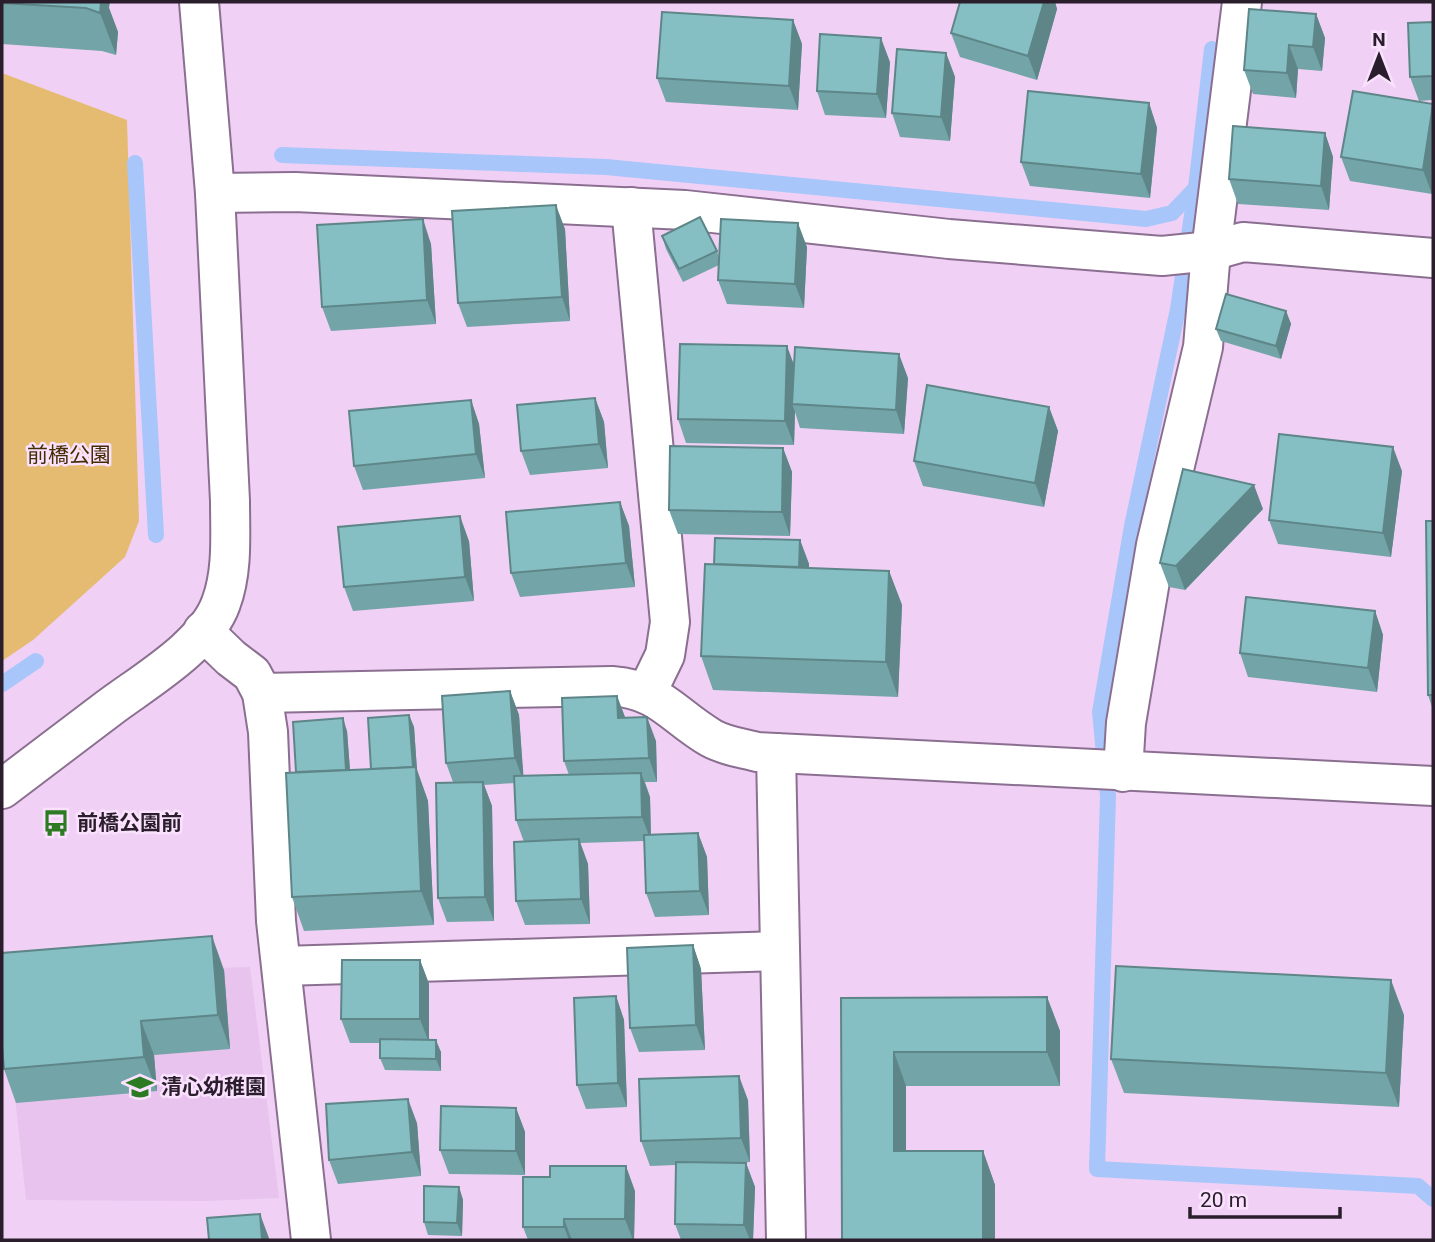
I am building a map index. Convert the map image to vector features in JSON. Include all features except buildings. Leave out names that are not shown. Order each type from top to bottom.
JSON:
[{"type":"street","points":[[2,789],[176,658],[204,631],[220,606],[226,588],[230,542],[215,194],[199,2]]},
{"type":"street","points":[[1123,772],[1126,723],[1156,545],[1203,347],[1211,251],[1242,2]]},
{"type":"street","points":[[215,194],[295,192],[685,210],[949,239],[1162,256],[1211,251],[1243,242],[1433,258]]},
{"type":"street","points":[[631,207],[670,622],[665,655],[647,692]]},
{"type":"street","points":[[204,631],[252,674],[262,693],[268,732],[276,921],[312,1240]]},
{"type":"street","points":[[262,693],[631,687],[647,692],[710,737],[724,744],[757,752],[1433,786]]},
{"type":"street","points":[[776,752],[786,1240]]},
{"type":"street","points":[[282,966],[780,951]]},
{"type":"shaded area","name":"清心幼稚園","points":[[250,967],[279,1198],[206,1201],[26,1200],[2,975]]},
{"type":"green space","name":"前橋公園","points":[[2,73],[127,120],[139,521],[125,557],[33,640],[2,661]]},
{"type":"waterway","points":[[282,155],[606,167],[1146,219],[1172,213],[1196,188],[1212,49]]},
{"type":"waterway","points":[[135,163],[156,535]]},
{"type":"waterway","points":[[1196,188],[1178,309],[1132,526],[1100,712],[1108,796],[1097,1169],[1418,1186],[1433,1199]]},
{"type":"waterway","points":[[2,684],[36,661]]},
{"type":"place","name":"前橋公園前","points":[[56,823]]},
{"type":"place","name":"清心幼稚園","points":[[140,1087]]}]
